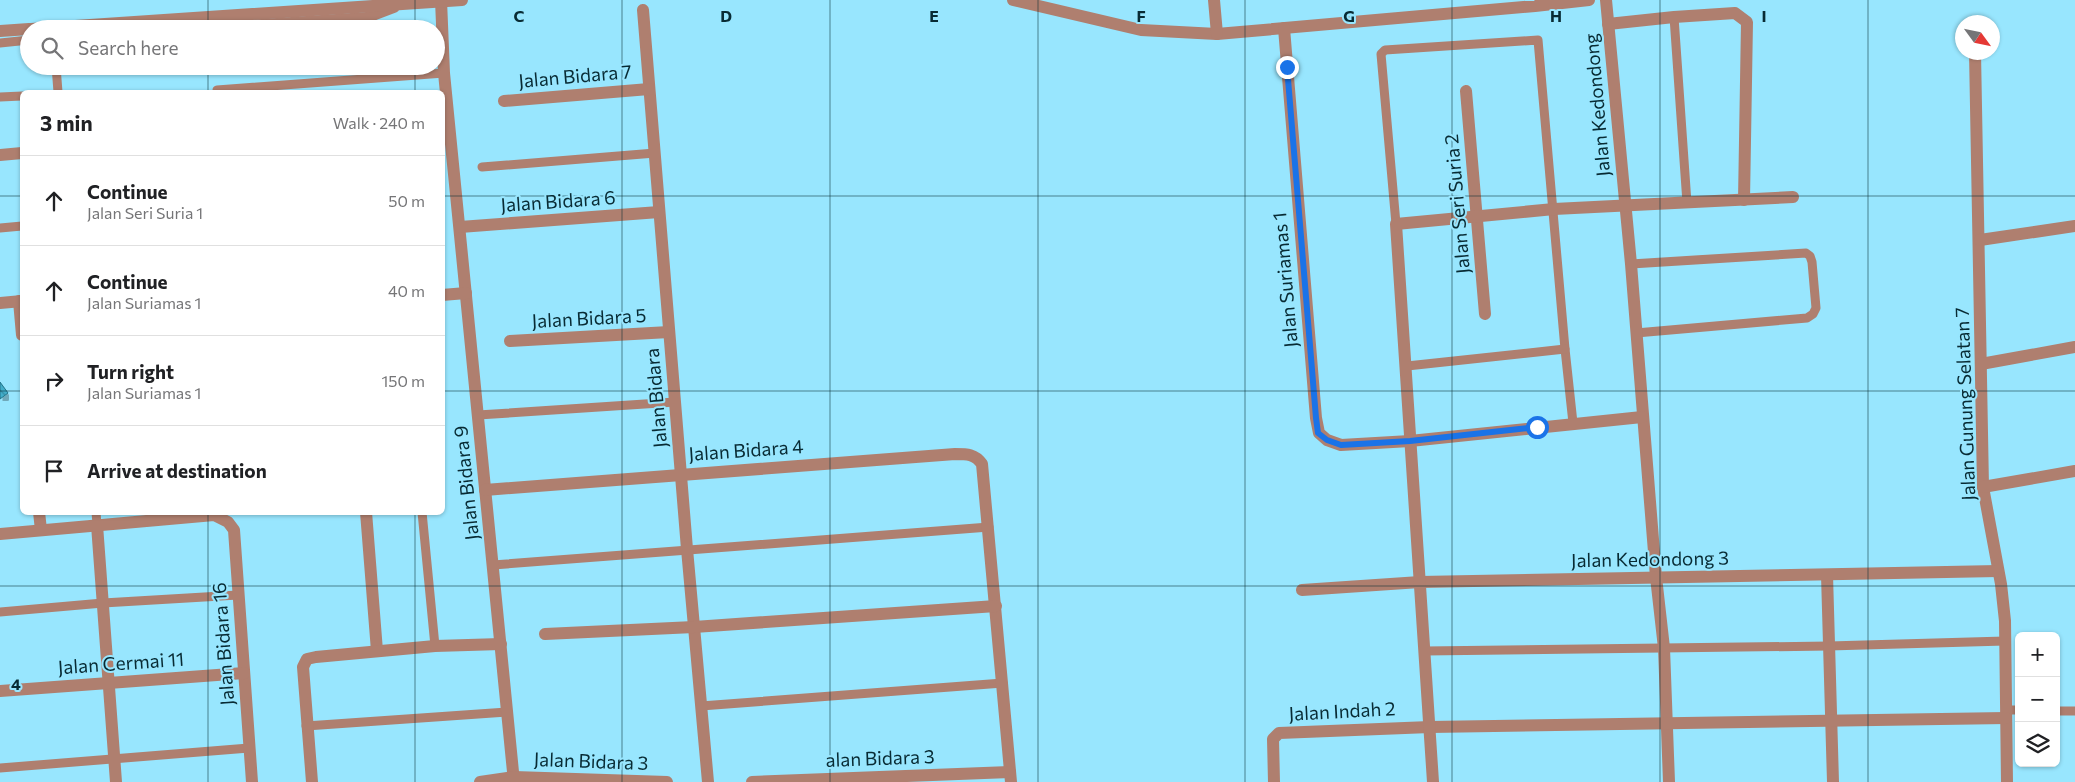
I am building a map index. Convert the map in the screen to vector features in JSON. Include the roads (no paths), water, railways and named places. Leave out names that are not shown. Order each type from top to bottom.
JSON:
[{"type":"street","points":[[176,20],[462,0]]},
{"type":"street","points":[[1013,0],[1141,30],[1217,34],[1589,0]]},
{"type":"street","points":[[1214,0],[1217,34]]},
{"type":"street","name":"Jalan Kedondong","points":[[1606,0],[1631,264],[1656,577],[1664,648],[1669,782]]},
{"type":"street","name":"Jalan Bidara 9","points":[[442,1],[443,20]]},
{"type":"street","name":"Jalan Bidara","points":[[643,10],[708,782]]},
{"type":"street","points":[[1608,24],[1735,13],[1747,22],[1744,200]]},
{"type":"street","name":"Jalan Suriamas 1","points":[[1284,28],[1318,433],[1327,440],[1341,445],[1410,441]]},
{"type":"street","points":[[0,31],[20,30]]},
{"type":"street","name":"Jalan Gunung Selatan 7","points":[[1975,60],[1980,240],[1983,487],[2003,602],[2006,782]]},
{"type":"street","name":"Jalan Bidara 9","points":[[444,75],[445,90]]},
{"type":"street","name":"Jalan Bidara 7","points":[[504,101],[649,88]]},
{"type":"street","name":"Jalan Seri Suria 2","points":[[1466,91],[1485,314]]},
{"type":"street","name":"Jalan Bidara 9","points":[[445,98],[447,148],[460,228],[514,780]]},
{"type":"street","points":[[0,156],[20,154]]},
{"type":"street","points":[[1433,782],[1410,441],[1407,366],[1396,224],[1554,209],[1792,197]]},
{"type":"street","name":"Jalan Bidara 6","points":[[460,228],[659,212]]},
{"type":"street","points":[[1980,240],[2075,226]]},
{"type":"street","points":[[445,295],[466,293]]},
{"type":"street","points":[[0,303],[20,301]]},
{"type":"street","name":"Jalan Bidara 5","points":[[510,341],[669,332]]},
{"type":"street","points":[[1981,364],[2075,347]]},
{"type":"street","points":[[1410,441],[1642,417]]},
{"type":"street","name":"Jalan Bidara 4","points":[[485,490],[970,454],[978,458],[982,464],[989,527]]},
{"type":"street","points":[[1983,487],[2075,471]]},
{"type":"street","points":[[39,515],[41,530]]},
{"type":"street","name":"Jalan Bidara 16","points":[[176,516],[214,515],[228,522],[234,530],[252,782]]},
{"type":"street","points":[[366,515],[377,651]]},
{"type":"street","points":[[0,534],[41,530],[96,519],[176,516]]},
{"type":"street","points":[[96,519],[116,782]]},
{"type":"street","points":[[989,527],[1010,777]]},
{"type":"street","name":"Jalan Kedondong 3","points":[[1302,590],[1420,582],[1998,571]]},
{"type":"street","points":[[1827,575],[1833,782]]},
{"type":"street","points":[[544,634],[694,627],[996,606]]},
{"type":"street","points":[[312,782],[306,726],[303,667],[306,660],[316,657],[435,646],[501,644]]},
{"type":"street","name":"Jalan Cermai 11","points":[[0,691],[244,673]]},
{"type":"street","name":"Jalan Indah 2","points":[[1274,782],[1273,739],[1279,733],[1430,726],[1831,722],[2006,714]]},
{"type":"street","name":"alan Bidara 3","points":[[752,782],[1010,777]]},
{"type":"street","name":"Jalan Bidara 3","points":[[480,782],[514,780],[667,782]]},
{"type":"lane","points":[[259,20],[377,7]]},
{"type":"lane","points":[[1674,17],[1687,203]]},
{"type":"lane","points":[[1396,224],[1381,54],[1386,50],[1538,40],[1565,349],[1574,423]]},
{"type":"lane","points":[[0,43],[20,41]]},
{"type":"lane","points":[[57,75],[58,90]]},
{"type":"lane","points":[[217,90],[417,75]]},
{"type":"lane","points":[[0,97],[20,96]]},
{"type":"lane","points":[[482,168],[655,153]]},
{"type":"lane","points":[[0,228],[20,226]]},
{"type":"lane","points":[[1631,264],[1806,253],[1810,256],[1812,262],[1816,308],[1813,314],[1807,318],[1636,333]]},
{"type":"lane","points":[[1407,366],[1565,349]]},
{"type":"lane","points":[[478,415],[675,402]]},
{"type":"lane","points":[[422,515],[435,646]]},
{"type":"lane","points":[[493,564],[989,527]]},
{"type":"lane","points":[[0,612],[103,602],[238,595]]},
{"type":"lane","points":[[1424,651],[1829,646],[2005,641]]},
{"type":"lane","points":[[701,706],[1003,683]]},
{"type":"lane","points":[[2006,714],[2015,711]]},
{"type":"lane","points":[[2060,711],[2075,711]]},
{"type":"lane","points":[[306,726],[507,712]]},
{"type":"lane","points":[[0,768],[249,748]]}]
